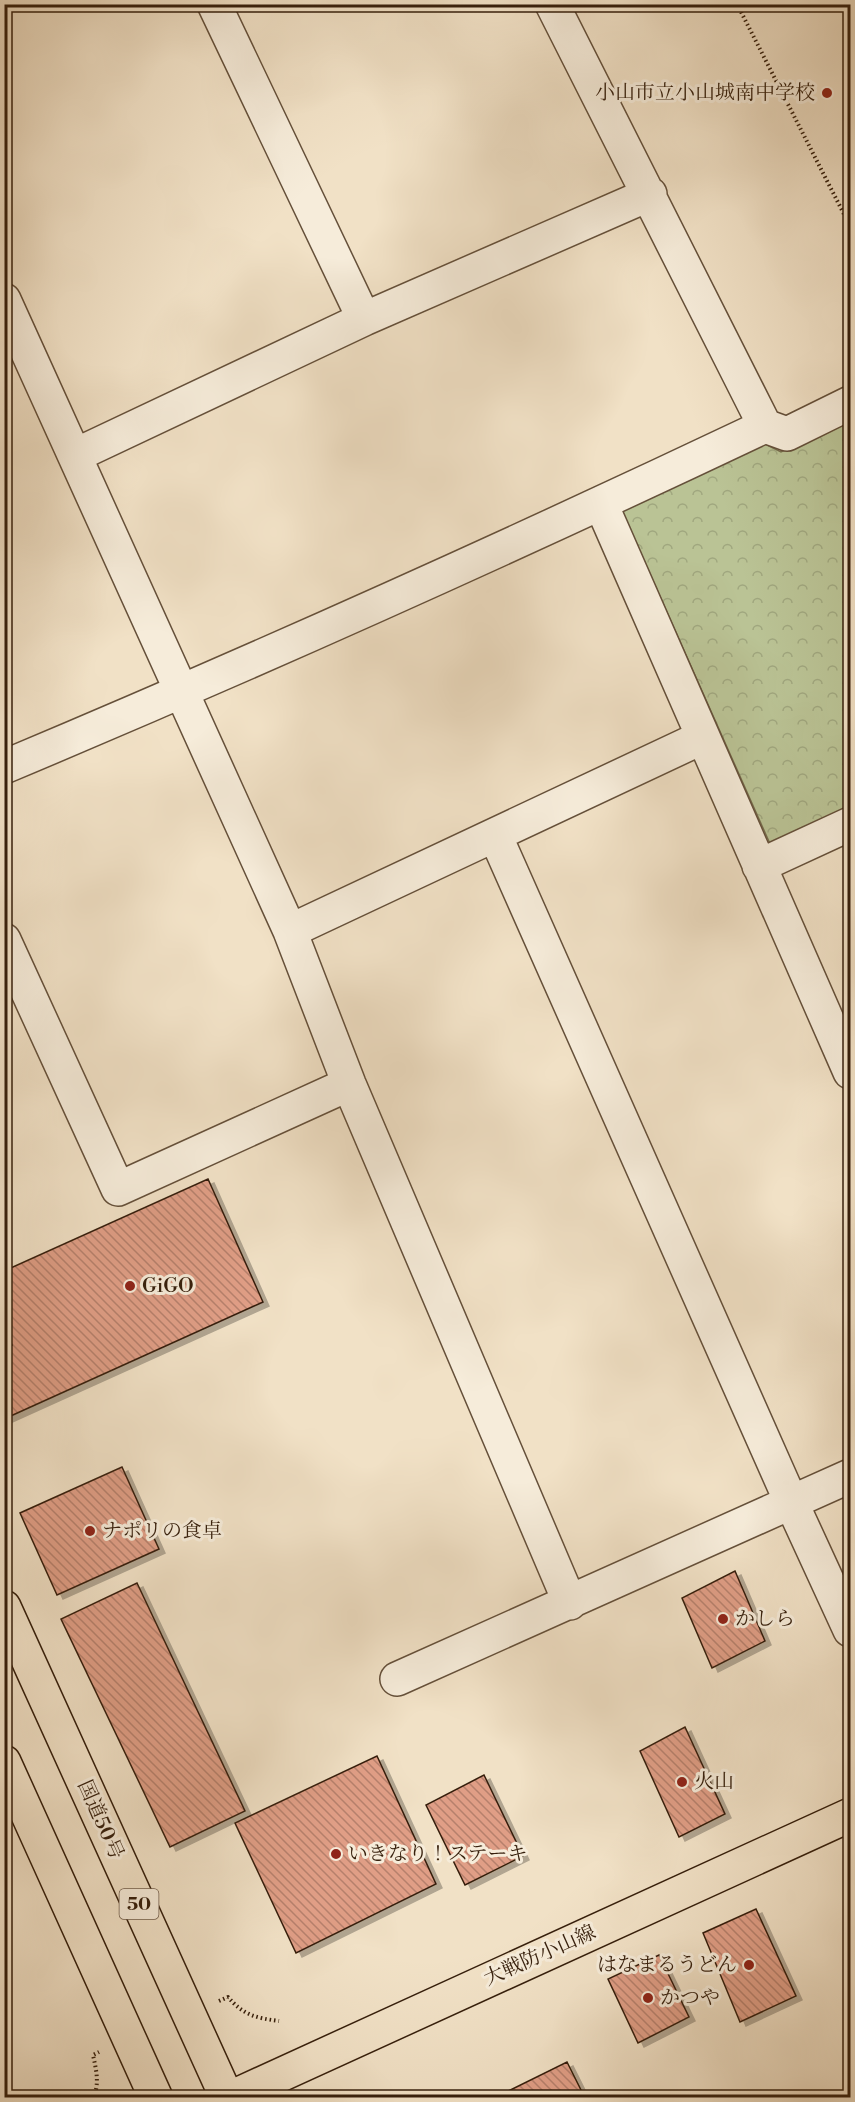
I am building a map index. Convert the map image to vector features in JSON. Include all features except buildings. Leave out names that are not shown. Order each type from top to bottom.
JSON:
[{"type":"main road","name":"国道50号","points":[[4,1607],[228,2097]]},
{"type":"main road","points":[[8,1781],[156,2097]]},
{"type":"main road","name":"大戦防小山線","points":[[228,2097],[850,1815]]},
{"type":"street","points":[[214,4],[364,319]]},
{"type":"street","points":[[552,4],[650,194],[765,426],[787,434],[850,403]]},
{"type":"street","points":[[76,455],[364,319],[650,194]]},
{"type":"street","points":[[4,300],[290,931],[349,1084],[570,1603]]},
{"type":"street","points":[[4,767],[183,692],[601,504],[765,426]]},
{"type":"street","points":[[601,504],[850,1072]]},
{"type":"street","points":[[290,931],[703,737]]},
{"type":"street","points":[[759,866],[850,824]]},
{"type":"street","points":[[495,835],[850,1630]]},
{"type":"street","points":[[4,940],[118,1189],[349,1084]]},
{"type":"street","points":[[397,1680],[850,1476]]},
{"type":"path","points":[[737,4],[850,226]]},
{"type":"path","points":[[228,1997],[238,2009],[258,2018],[279,2021]]},
{"type":"path","points":[[93,2055],[97,2072],[93,2097]]},
{"type":"green space","points":[[850,418],[850,809],[771,846],[621,509],[765,444],[781,452]]},
{"type":"place","name":"小山市立小山城南中学校","points":[[827,93]]},
{"type":"place","name":"GiGO","points":[[130,1286]]},
{"type":"place","name":"ナポリの食卓","points":[[90,1531]]},
{"type":"place","name":"かしら","points":[[723,1619]]},
{"type":"place","name":"火山","points":[[682,1782]]},
{"type":"place","name":"いきなり！ステーキ","points":[[336,1854]]},
{"type":"place","name":"はなまるうどん","points":[[749,1965]]},
{"type":"place","name":"かつや","points":[[648,1998]]}]
